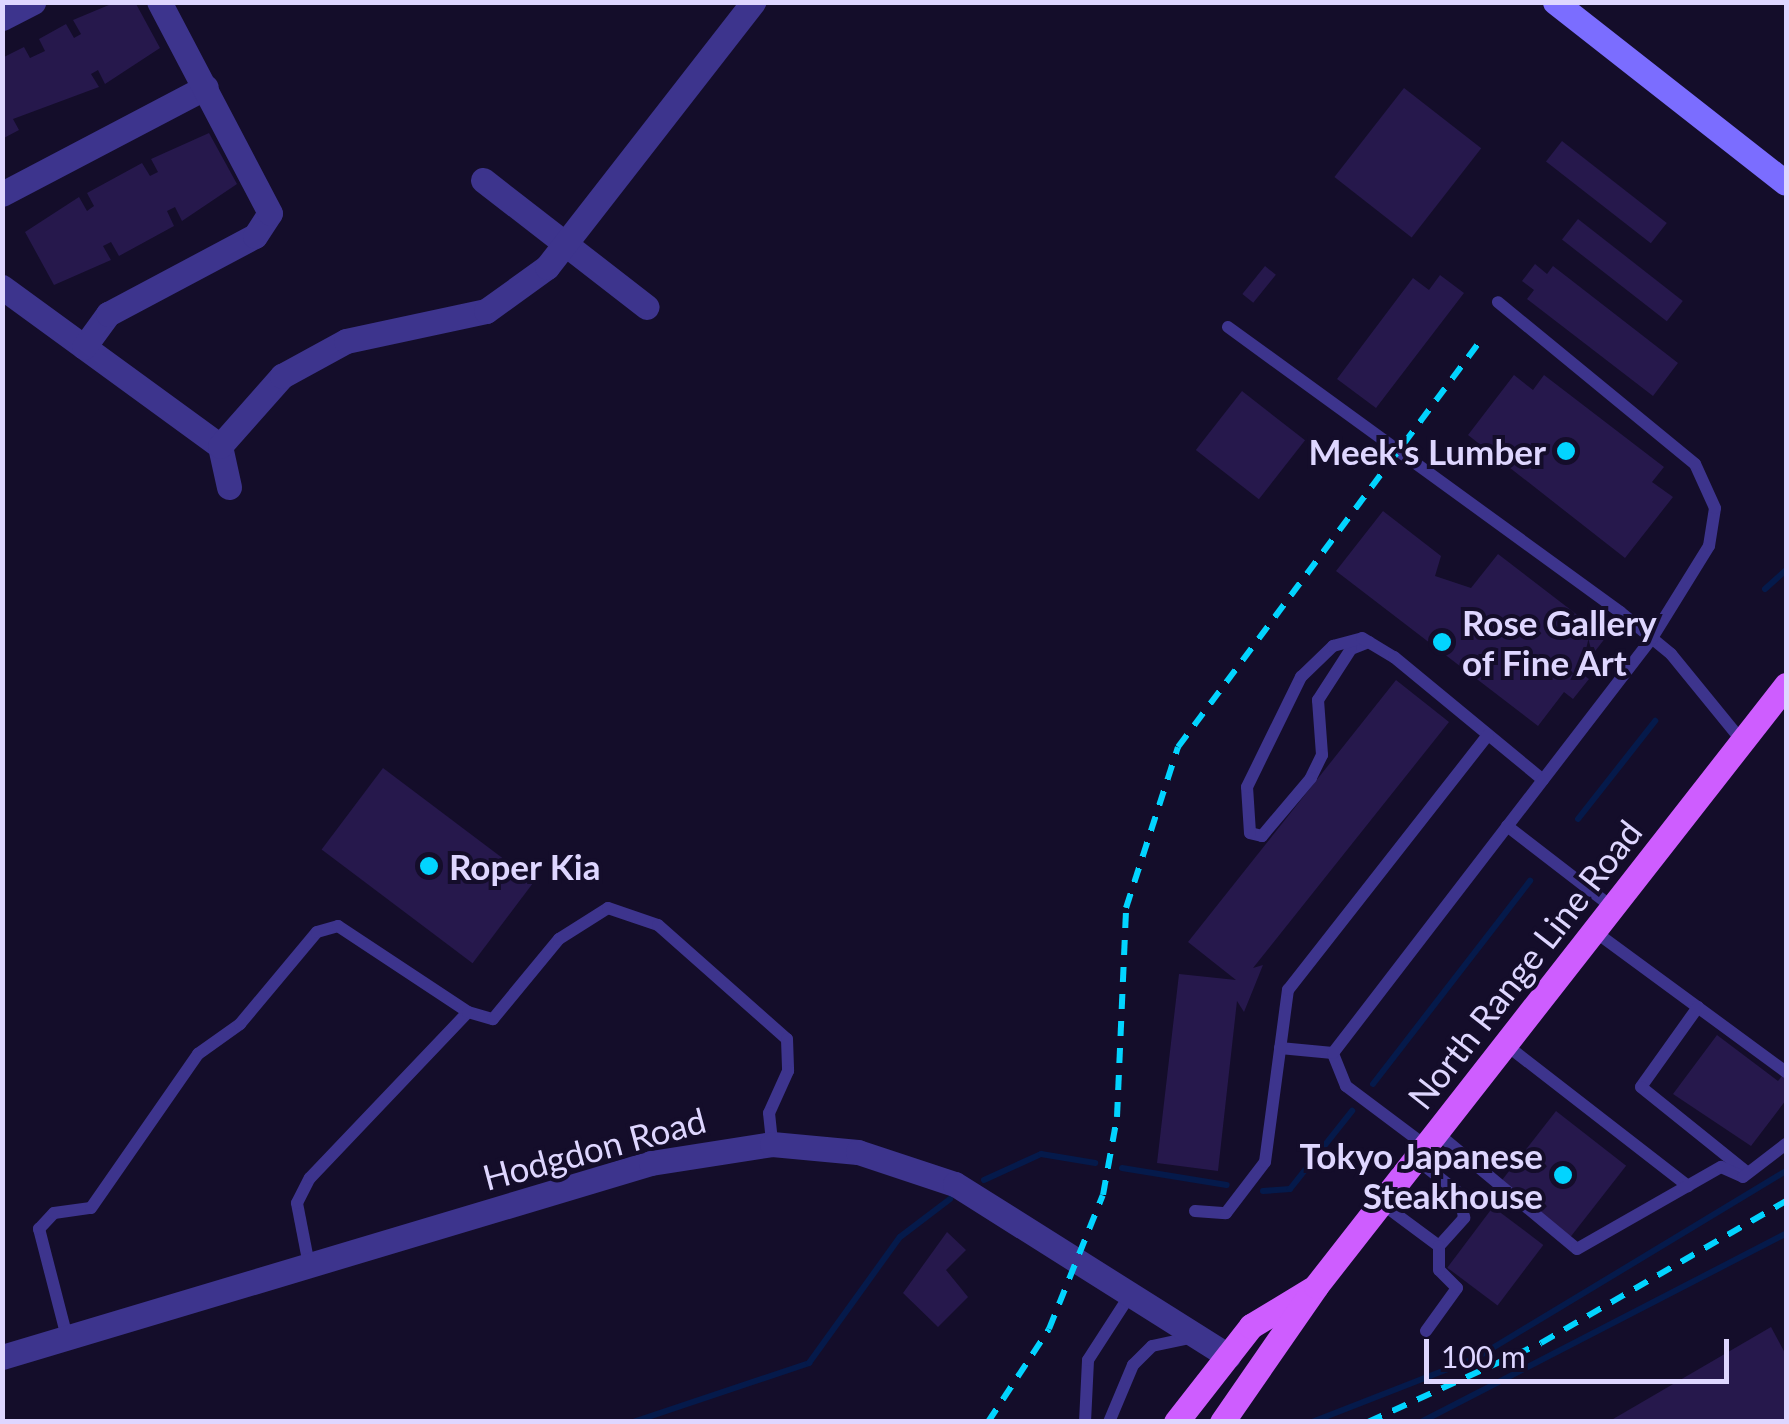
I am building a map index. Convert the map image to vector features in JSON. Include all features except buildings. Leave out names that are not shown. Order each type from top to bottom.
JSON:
[{"type":"main road","name":"North Range Line Road","points":[[1222,1422],[1316,1286],[1786,686]]},
{"type":"main road","name":"North Range Line Road","points":[[1176,1422],[1251,1326],[1316,1286]]},
{"type":"street","points":[[2,18],[32,2]]},
{"type":"street","points":[[84,347],[108,314],[266,224],[269,202],[159,2]]},
{"type":"street","points":[[220,446],[312,355],[486,311],[565,244],[753,2]]},
{"type":"street","points":[[1555,2],[1786,183]]},
{"type":"street","points":[[2,194],[206,87]]},
{"type":"street","points":[[483,180],[647,307]]},
{"type":"street","points":[[2,287],[220,446],[230,486]]},
{"type":"street","name":"Hodgdon Road","points":[[2,1356],[651,1162],[772,1144],[858,1152],[935,1174],[1192,1338],[1228,1356]]},
{"type":"lane","points":[[1333,1053],[1652,638],[1709,546],[1715,508],[1694,464],[1498,302]]},
{"type":"lane","points":[[1228,327],[1419,458],[1652,638],[1742,741]]},
{"type":"lane","points":[[1369,642],[1352,649],[1318,700],[1322,755],[1311,778],[1262,836],[1250,832],[1248,788],[1301,676],[1332,646],[1369,642],[1543,780]]},
{"type":"lane","points":[[1195,1211],[1226,1212],[1266,1162],[1288,990],[1488,734]]},
{"type":"lane","points":[[1507,826],[1612,907]]},
{"type":"lane","points":[[67,1337],[39,1229],[54,1213],[90,1208],[198,1054],[240,1024],[318,932],[338,926],[468,1012],[493,1019],[560,939],[608,908],[658,926],[787,1039],[788,1071],[769,1113],[772,1144]]},
{"type":"lane","points":[[1594,931],[1786,1072]]},
{"type":"lane","points":[[1698,1007],[1641,1087],[1748,1173]]},
{"type":"lane","points":[[309,1265],[296,1203],[310,1178],[468,1012]]},
{"type":"lane","points":[[1506,1044],[1688,1186]]},
{"type":"lane","points":[[1280,1048],[1333,1053]]},
{"type":"lane","points":[[1333,1053],[1346,1086],[1577,1249],[1721,1167],[1748,1173],[1786,1144]]},
{"type":"lane","points":[[1426,1146],[1460,1194],[1464,1218],[1440,1246],[1439,1270],[1457,1288],[1426,1332]]},
{"type":"lane","points":[[1381,1203],[1440,1246]]},
{"type":"lane","points":[[1085,1422],[1088,1360],[1130,1295]]},
{"type":"lane","points":[[1109,1422],[1132,1365],[1152,1346],[1192,1338]]},
{"type":"waterway","points":[[1765,589],[1786,570]]},
{"type":"waterway","points":[[1578,819],[1655,721]]},
{"type":"waterway","points":[[1373,1084],[1530,881]]},
{"type":"waterway","points":[[1263,1191],[1290,1189],[1352,1111]]},
{"type":"waterway","points":[[984,1180],[1041,1154],[1095,1163]]},
{"type":"waterway","points":[[1122,1168],[1227,1185]]},
{"type":"waterway","points":[[1312,1422],[1476,1358],[1786,1171]]},
{"type":"waterway","points":[[633,1422],[809,1363],[900,1237],[950,1199]]},
{"type":"waterway","points":[[1421,1422],[1786,1234]]},
{"type":"railway","points":[[988,1422],[1049,1329],[1103,1195],[1117,1117],[1126,908],[1178,747],[1478,344]]},
{"type":"railway","points":[[1368,1422],[1541,1343],[1786,1201]]},
{"type":"place","name":"Meek's Lumber","points":[[1566,451]]},
{"type":"place","name":"Rose Gallery of Fine Art","points":[[1442,642]]},
{"type":"place","name":"Roper Kia","points":[[429,866]]},
{"type":"place","name":"Tokyo Japanese Steakhouse","points":[[1563,1175]]}]
